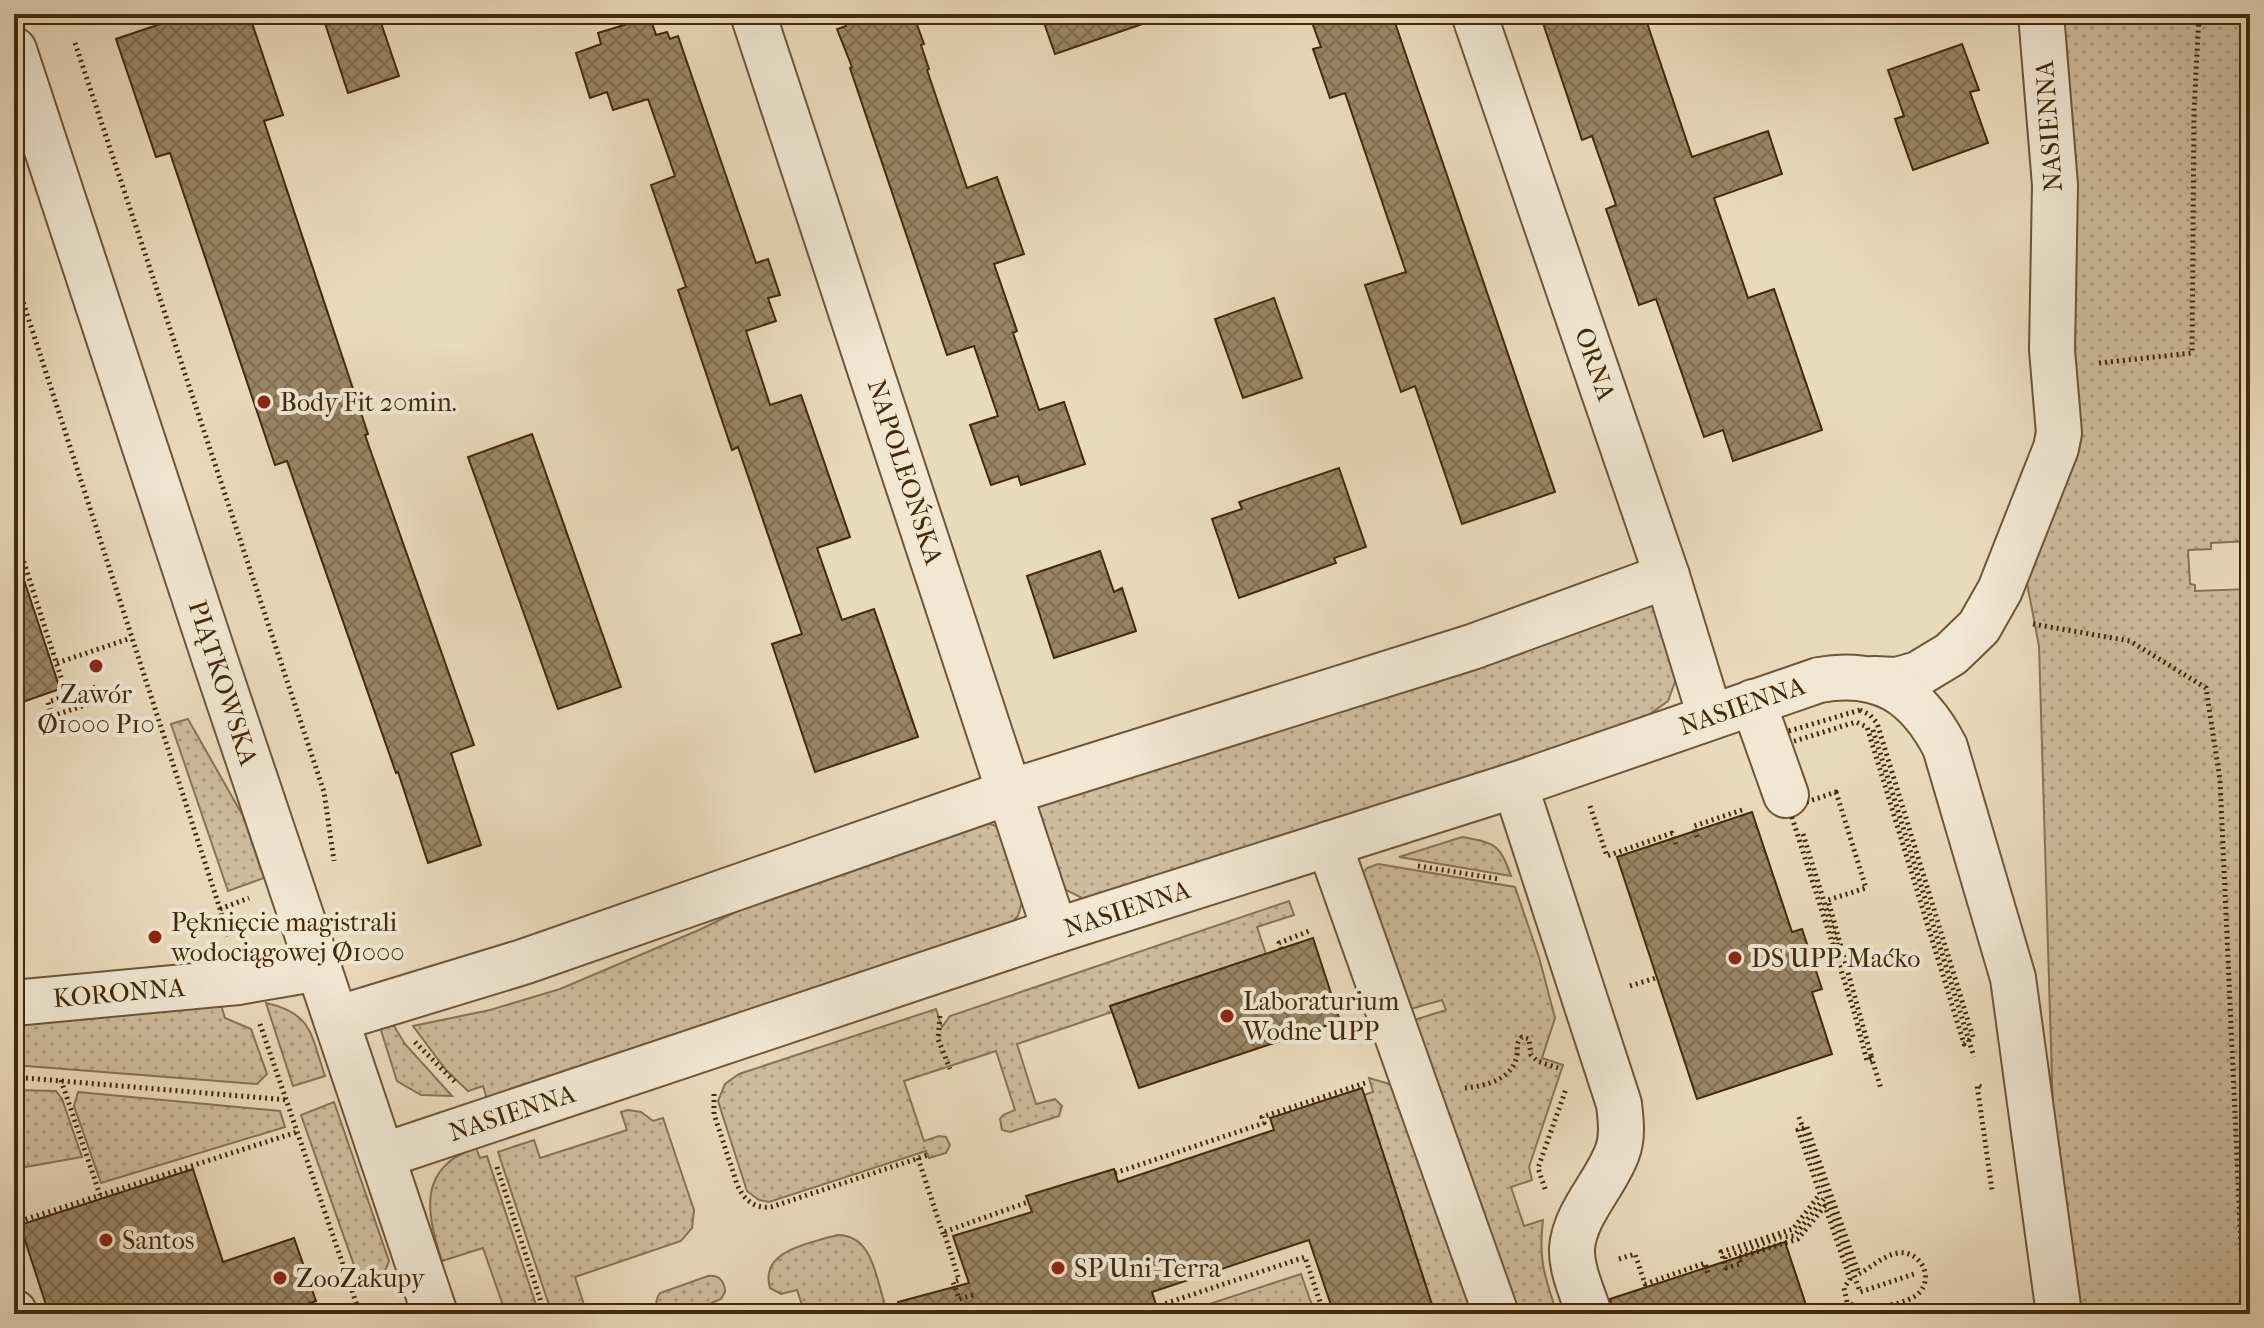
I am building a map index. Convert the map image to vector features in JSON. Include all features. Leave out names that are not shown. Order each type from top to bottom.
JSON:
[{"type":"street","name":"NAPOLEOŃSKA","points":[[753,14],[1055,931]]},
{"type":"street","name":"ORNA","points":[[1474,14],[1667,576],[1710,716]]},
{"type":"street","name":"NASIENNA","points":[[382,1156],[1055,931],[1515,785],[1819,680],[1841,676],[1888,685],[1918,674],[1951,654],[1979,627],[1990,611],[2054,456],[2059,433],[2054,368],[2055,185],[2041,14]]},
{"type":"street","name":"PIĄTKOWSKA","points":[[14,50],[319,968],[355,1013],[382,1156],[435,1314]]},
{"type":"street","points":[[355,1013],[523,962],[1010,792],[1472,647],[1667,576]]},
{"type":"street","points":[[1888,685],[1934,726],[1945,747],[2013,978],[2059,1314]]},
{"type":"street","points":[[1753,702],[1776,742],[1790,800]]},
{"type":"street","points":[[1515,785],[1619,1104],[1622,1131],[1616,1154],[1576,1231],[1572,1248],[1589,1314]]},
{"type":"street","points":[[1329,844],[1496,1314]]},
{"type":"street","name":"KORONNA","points":[[14,1003],[238,982],[319,968]]},
{"type":"path","points":[[2054,368],[2192,353],[2194,111],[2199,14]]},
{"type":"path","points":[[75,43],[324,792],[335,868]]},
{"type":"path","points":[[14,274],[220,909],[228,946]]},
{"type":"path","points":[[20,550],[67,696]]},
{"type":"path","points":[[1990,611],[2037,626],[2130,641],[2206,688],[2220,780],[2244,1314]]},
{"type":"path","points":[[57,663],[131,638]]},
{"type":"path","points":[[46,736],[53,721],[48,702],[96,687],[101,700],[52,716]]},
{"type":"path","points":[[1860,710],[1870,715],[1877,723],[1973,1037],[1964,1044],[1867,727],[1856,722],[1785,744],[1776,742],[1782,733],[1853,711],[1860,710]]},
{"type":"path","points":[[1576,764],[1607,856],[1672,833],[1676,844]]},
{"type":"path","points":[[1697,837],[1694,826],[1790,800],[1836,792],[1866,888],[1828,900],[1881,1089]]},
{"type":"path","points":[[1790,800],[1793,822],[1867,1061],[1872,1059]]},
{"type":"path","points":[[1414,865],[1548,887]]},
{"type":"path","points":[[1281,949],[1279,943],[1309,933]]},
{"type":"path","points":[[944,1006],[937,1032],[950,1069]]},
{"type":"path","points":[[355,1013],[461,1088]]},
{"type":"path","points":[[253,1014],[262,1027],[360,1314]]},
{"type":"path","points":[[1413,1080],[1454,1088],[1471,1087],[1506,1076],[1514,1068],[1517,1042],[1522,1037],[1529,1039],[1531,1055],[1537,1061],[1561,1069]]},
{"type":"path","points":[[1969,1040],[1974,1058]]},
{"type":"path","points":[[14,1077],[288,1100]]},
{"type":"path","points":[[61,1080],[100,1195]]},
{"type":"path","points":[[1115,1173],[1264,1123],[1262,1117],[1365,1083],[1368,1092]]},
{"type":"path","points":[[716,1087],[714,1114],[741,1194],[754,1205],[771,1207],[928,1155]]},
{"type":"path","points":[[1799,1117],[1860,1292],[1914,1274]]},
{"type":"path","points":[[1807,1127],[1859,1274],[1895,1254],[1903,1253],[1916,1257],[1925,1270],[1920,1292],[1906,1299],[1860,1309],[1851,1306],[1843,1293],[1850,1279],[1825,1206],[1798,1239],[1739,1257],[1741,1264],[1728,1268],[1721,1252],[1793,1229],[1820,1194],[1798,1130],[1807,1127]]},
{"type":"path","points":[[14,1223],[297,1132]]},
{"type":"path","points":[[918,1158],[959,1280],[953,1282],[959,1299],[973,1295]]},
{"type":"path","points":[[495,1162],[545,1314]]},
{"type":"path","points":[[1728,1268],[1725,1257],[1781,1237],[1794,1236],[1826,1195]]},
{"type":"path","points":[[944,1235],[946,1230],[1028,1202]]},
{"type":"path","points":[[1576,1273],[1635,1254],[1645,1284],[1705,1263],[1708,1274]]},
{"type":"path","points":[[1167,1314],[1164,1304],[1305,1257],[1324,1314]]},
{"type":"shaded area","points":[[2066,14],[2250,14],[2250,541],[2211,543],[2211,549],[2188,550],[2190,584],[2195,585],[2195,591],[2250,589],[2250,1314],[2059,1314],[2039,646],[2026,578],[2056,492],[2063,42]]},
{"type":"shaded area","points":[[1647,604],[1655,607],[1676,679],[1668,701],[1647,716],[1498,768],[1084,899],[1062,888],[1034,811],[1040,802]]},
{"type":"shaded area","points":[[188,719],[243,816],[264,878],[228,891],[171,724]]},
{"type":"shaded area","points":[[983,823],[998,826],[1024,895],[1018,916],[1009,925],[487,1099],[483,1086],[468,1091],[446,1070],[413,1026],[490,1010],[560,989],[748,906]]},
{"type":"shaded area","points":[[1462,837],[1494,846],[1503,857],[1511,876],[1399,857]]},
{"type":"shaded area","points":[[1378,864],[1515,887],[1539,957],[1555,1018],[1542,1058],[1563,1065],[1529,1167],[1532,1180],[1511,1187],[1524,1226],[1543,1220],[1541,1246],[1544,1268],[1557,1314],[1510,1314],[1411,1021],[1446,1010],[1442,1000],[1407,1010],[1362,875],[1367,868]]},
{"type":"shaded area","points":[[1289,901],[1294,915],[1257,927],[1266,954],[1111,1006],[1112,1012],[1017,1044],[1036,1104],[1055,1099],[1062,1106],[1059,1116],[1010,1132],[1002,1130],[1000,1119],[1015,1110],[996,1051],[904,1081],[924,1141],[946,1137],[950,1145],[946,1153],[929,1158],[926,1151],[769,1202],[759,1200],[747,1191],[718,1101],[725,1084],[739,1074],[936,1009],[942,1027],[950,1016]]},
{"type":"shaded area","points":[[266,1003],[281,1007],[302,1020],[313,1038],[325,1076],[293,1086]]},
{"type":"shaded area","points":[[221,1005],[225,1018],[251,1029],[267,1074],[257,1084],[14,1065],[14,1024]]},
{"type":"shaded area","points":[[387,1022],[394,1026],[405,1044],[452,1096],[421,1095],[397,1081],[379,1024]]},
{"type":"shaded area","points":[[1369,1078],[1397,1086],[1470,1298],[1462,1314],[1435,1314],[1364,1095],[1373,1092]]},
{"type":"shaded area","points":[[14,1090],[56,1091],[62,1099],[82,1157],[14,1169]]},
{"type":"shaded area","points":[[78,1092],[280,1111],[285,1127],[101,1183],[74,1106]]},
{"type":"shaded area","points":[[334,1102],[389,1261],[382,1279],[362,1288],[301,1115]]},
{"type":"shaded area","points":[[621,1112],[641,1112],[653,1121],[663,1118],[694,1210],[692,1228],[681,1241],[575,1277],[587,1314],[552,1314],[498,1152],[534,1140],[540,1158],[627,1130]]},
{"type":"shaded area","points":[[476,1148],[480,1158],[487,1156],[539,1314],[506,1314],[483,1248],[442,1261],[430,1210],[435,1180],[457,1156]]},
{"type":"shaded area","points":[[837,1235],[858,1242],[870,1258],[884,1301],[877,1313],[805,1314],[797,1290],[781,1294],[770,1288],[772,1265],[780,1257],[801,1245]]},
{"type":"shaded area","points":[[1301,1274],[1315,1314],[1179,1314]]},
{"type":"shaded area","points":[[708,1276],[718,1277],[722,1282],[725,1292],[721,1299],[700,1308],[702,1314],[692,1314],[690,1311],[661,1314],[656,1304],[660,1293]]},
{"type":"building","points":[[190,14],[249,14],[283,115],[264,121],[368,434],[365,435],[474,745],[451,753],[481,845],[428,863],[287,461],[275,465],[170,153],[156,157],[116,39]]},
{"type":"building","points":[[322,14],[378,14],[399,76],[348,93]]},
{"type":"building","points":[[842,14],[913,14],[924,44],[921,45],[927,70],[967,188],[997,177],[1024,254],[994,264],[1039,410],[1064,402],[1085,464],[1021,485],[1018,476],[991,485],[970,425],[998,416],[974,346],[947,355],[837,29],[846,26]]},
{"type":"building","points":[[1041,14],[1153,14],[1154,20],[1055,54]]},
{"type":"building","points":[[1309,14],[1392,14],[1555,492],[1462,524],[1415,386],[1401,392],[1365,285],[1406,272],[1345,93],[1330,98],[1313,49],[1321,47]]},
{"type":"building","points":[[1540,14],[1644,14],[1692,157],[1768,131],[1782,174],[1714,198],[1748,298],[1774,289],[1822,430],[1733,461],[1723,430],[1704,437],[1656,299],[1639,305],[1606,209],[1616,205],[1592,136],[1582,140]]},
{"type":"building","points":[[650,17],[656,35],[667,32],[670,39],[678,36],[756,263],[768,259],[780,295],[768,298],[776,321],[746,331],[770,405],[801,395],[850,537],[817,548],[842,620],[874,609],[918,737],[815,772],[772,644],[802,634],[738,447],[732,450],[678,290],[686,287],[651,185],[675,176],[648,99],[613,110],[607,92],[590,98],[576,53],[601,44],[598,33]]},
{"type":"building","points":[[1962,44],[1979,90],[1970,92],[1988,143],[1913,170],[1895,119],[1904,116],[1888,70]]},
{"type":"building","points":[[1274,298],[1302,378],[1243,398],[1215,319]]},
{"type":"building","points":[[532,434],[621,687],[558,709],[468,457]]},
{"type":"building","points":[[1339,468],[1366,547],[1334,558],[1336,563],[1239,598],[1212,519],[1242,509],[1239,502]]},
{"type":"building","points":[[1100,551],[1114,592],[1122,588],[1136,631],[1054,658],[1027,576]]},
{"type":"building","points":[[21,571],[60,689],[14,705],[14,572]]},
{"type":"building","name":"DS UPP Maćko","points":[[1752,812],[1792,932],[1802,929],[1822,989],[1812,992],[1832,1054],[1697,1099],[1617,857]]},
{"type":"building","name":"Laboraturium Wodne UPP","points":[[1313,938],[1340,1021],[1139,1088],[1110,1006]]},
{"type":"building","points":[[1362,1088],[1435,1314],[1334,1314],[1309,1240],[1152,1292],[1159,1314],[900,1314],[898,1302],[969,1283],[953,1236],[1032,1212],[1026,1196],[1114,1169],[1118,1182],[1274,1130],[1270,1118]]},
{"type":"building","name":"Santos","points":[[193,1169],[223,1262],[294,1238],[316,1301],[276,1314],[49,1314],[20,1225]]},
{"type":"building","points":[[1785,1242],[1809,1314],[1613,1314],[1610,1299]]},
{"type":"place","name":"Body Fit 20min.","points":[[264,402]]},
{"type":"place","name":"Zawór Ø1000 P10","points":[[96,666]]},
{"type":"place","name":"Pęknięcie magistrali wodociągowej Ø1000","points":[[155,937]]},
{"type":"place","name":"DS UPP Maćko","points":[[1735,958]]},
{"type":"place","name":"Laboraturium Wodne UPP","points":[[1227,1016]]},
{"type":"place","name":"Santos","points":[[106,1240]]},
{"type":"place","name":"SP Uni-Terra","points":[[1058,1268]]},
{"type":"place","name":"ZooZakupy","points":[[280,1278]]}]
